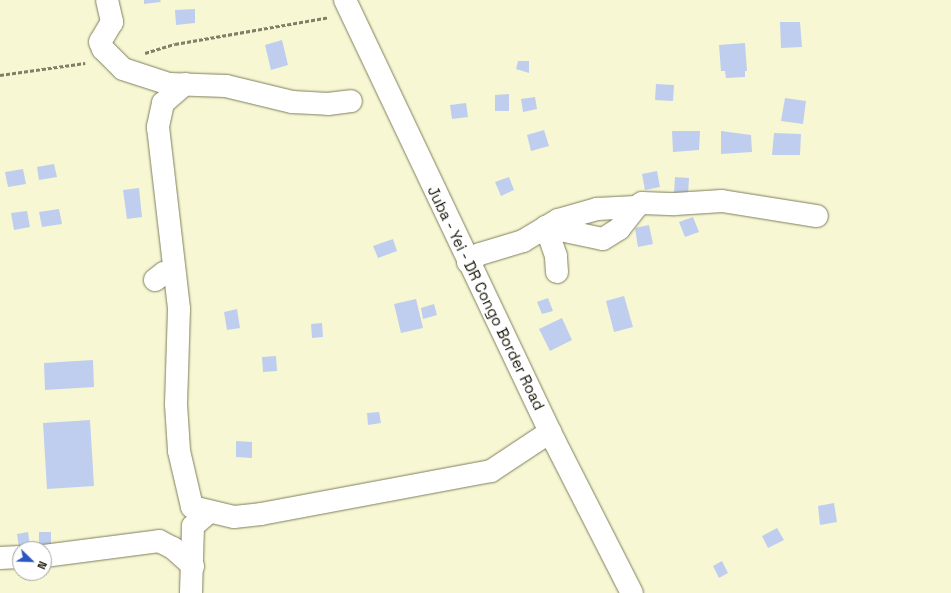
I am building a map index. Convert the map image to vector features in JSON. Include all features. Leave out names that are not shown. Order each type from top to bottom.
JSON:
[{"type":"street","points":[[107,0],[112,22],[100,42],[103,49],[123,68],[168,84],[226,86],[292,102],[328,104],[351,101]]},
{"type":"street","name":"Juba - Yei - DR Congo Border Road","points":[[348,7],[550,432],[632,593]]},
{"type":"street","points":[[156,79],[154,95],[157,110],[161,114]]},
{"type":"street","points":[[185,84],[163,103],[158,127],[159,146],[167,192],[164,276],[179,309],[176,404],[179,451],[192,507],[234,517],[261,514],[491,471],[550,432]]},
{"type":"street","points":[[468,262],[480,254],[523,241],[568,216],[596,209],[636,206],[642,203],[675,204],[722,201],[816,216]]},
{"type":"street","points":[[546,227],[603,238],[619,229],[636,206]]},
{"type":"street","points":[[546,227],[556,256],[557,272]]},
{"type":"street","points":[[191,593],[193,526],[209,512]]},
{"type":"street","points":[[52,555],[159,541],[173,548],[193,566]]},
{"type":"street","points":[[0,558],[12,557]]},
{"type":"path","points":[[0,75],[113,60],[174,44],[348,7]]},
{"type":"building","points":[[144,0],[160,0],[161,2],[144,4]]},
{"type":"building","points":[[195,9],[195,23],[176,25],[175,10]]},
{"type":"building","points":[[780,22],[800,22],[802,47],[781,48]]},
{"type":"building","points":[[282,40],[288,65],[271,70],[265,45]]},
{"type":"building","points":[[745,43],[747,71],[745,71],[745,77],[726,78],[725,71],[721,71],[719,45]]},
{"type":"building","points":[[518,61],[529,61],[529,73],[516,69]]},
{"type":"building","points":[[656,84],[674,85],[673,101],[655,100]]},
{"type":"building","points":[[509,94],[509,111],[495,111],[495,95]]},
{"type":"building","points":[[535,97],[537,109],[523,112],[521,99]]},
{"type":"building","points":[[785,98],[806,101],[803,124],[781,121]]},
{"type":"building","points":[[466,103],[468,117],[452,119],[450,105]]},
{"type":"building","points":[[544,130],[549,146],[531,151],[527,135]]},
{"type":"building","points":[[672,131],[700,131],[699,150],[673,152]]},
{"type":"building","points":[[721,131],[751,135],[752,152],[721,154]]},
{"type":"building","points":[[774,133],[801,134],[800,155],[772,155]]},
{"type":"building","points":[[54,164],[57,177],[39,180],[37,167]]},
{"type":"building","points":[[23,169],[26,184],[8,187],[5,172]]},
{"type":"building","points":[[657,171],[660,187],[645,190],[642,174]]},
{"type":"building","points":[[509,177],[514,190],[501,196],[495,182]]},
{"type":"building","points":[[675,177],[689,178],[688,194],[674,194]]},
{"type":"building","points":[[139,188],[142,217],[127,219],[123,190]]},
{"type":"building","points":[[59,209],[62,224],[42,227],[39,212]]},
{"type":"building","points":[[27,211],[30,227],[14,230],[11,213]]},
{"type":"building","points":[[693,217],[699,232],[685,237],[679,222]]},
{"type":"building","points":[[649,225],[653,244],[638,247],[635,228]]},
{"type":"building","points":[[393,239],[397,251],[378,258],[373,246]]},
{"type":"building","points":[[624,296],[633,327],[614,332],[606,301]]},
{"type":"building","points":[[548,298],[553,311],[542,314],[537,302]]},
{"type":"building","points":[[416,299],[423,328],[401,333],[394,304]]},
{"type":"building","points":[[434,304],[437,315],[423,319],[421,308]]},
{"type":"building","points":[[237,309],[240,328],[227,330],[224,312]]},
{"type":"building","points":[[562,318],[572,340],[550,351],[539,329]]},
{"type":"building","points":[[322,323],[323,337],[312,338],[311,324]]},
{"type":"building","points":[[276,356],[277,371],[263,372],[262,357]]},
{"type":"building","points":[[93,360],[94,387],[45,390],[44,363]]},
{"type":"building","points":[[379,412],[381,423],[368,425],[367,413]]},
{"type":"building","points":[[90,420],[94,486],[47,489],[43,423]]},
{"type":"building","points":[[236,441],[252,442],[252,458],[236,457]]},
{"type":"building","points":[[834,503],[837,522],[820,525],[818,506]]},
{"type":"building","points":[[777,528],[784,540],[768,548],[762,536]]},
{"type":"building","points":[[28,532],[29,541],[18,541],[17,534]]},
{"type":"building","points":[[39,532],[51,532],[51,541],[39,541]]},
{"type":"building","points":[[722,561],[728,573],[719,578],[713,566]]}]
